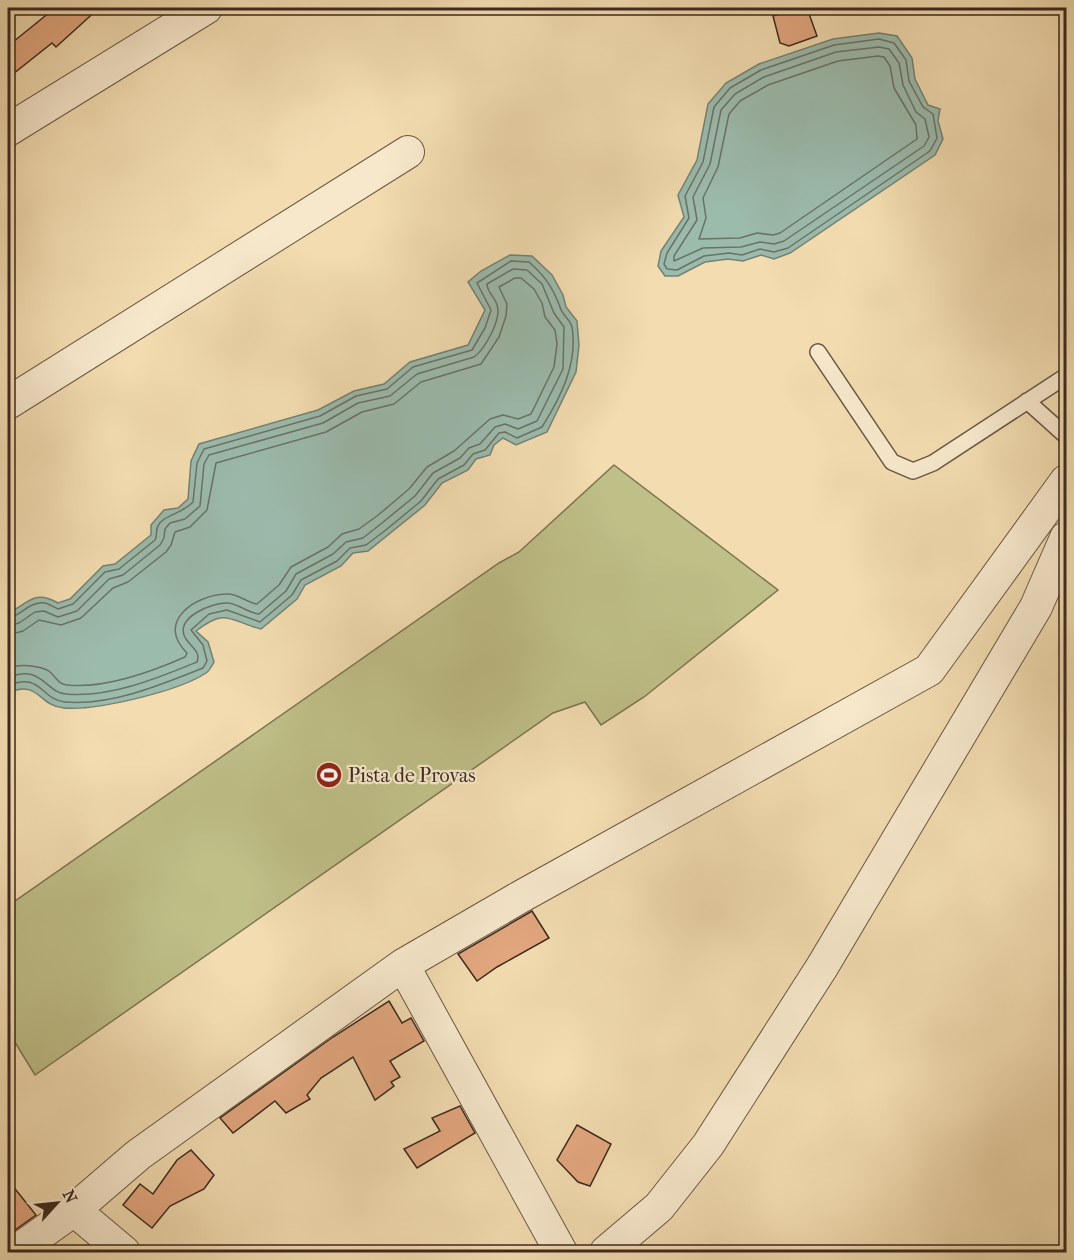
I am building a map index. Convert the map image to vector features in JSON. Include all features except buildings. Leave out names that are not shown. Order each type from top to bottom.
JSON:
[{"type":"street","points":[[8,130],[206,8]]},
{"type":"street","points":[[8,403],[408,152]]},
{"type":"street","points":[[15,1252],[74,1210],[138,1155],[403,965],[522,896],[929,670],[1066,481]]},
{"type":"street","points":[[606,1252],[659,1208],[708,1145],[822,967],[1036,607],[1066,538]]},
{"type":"street","points":[[992,583],[1008,582],[1026,591],[1036,607]]},
{"type":"street","points":[[403,965],[561,1252]]},
{"type":"street","points":[[74,1210],[124,1252]]},
{"type":"lane","points":[[818,352],[892,462],[913,471],[933,463],[1066,376]]},
{"type":"lane","points":[[1027,401],[1066,436]]},
{"type":"green space","name":"Pista de Provas","points":[[614,465],[778,590],[644,697],[601,725],[585,702],[553,713],[35,1075],[8,1031],[8,906],[499,563],[519,552]]},
{"type":"water","points":[[879,33],[897,36],[912,58],[915,79],[928,105],[940,109],[938,121],[943,139],[935,155],[790,253],[774,259],[761,255],[743,261],[728,259],[705,262],[678,276],[665,276],[658,266],[661,251],[684,217],[678,195],[697,160],[708,104],[726,83],[759,64],[833,39]]},
{"type":"water","points":[[510,255],[532,256],[552,275],[563,295],[566,307],[577,321],[579,345],[576,372],[547,432],[516,445],[503,438],[494,445],[490,455],[476,459],[468,470],[442,483],[425,505],[368,551],[353,553],[341,566],[305,585],[297,599],[261,629],[222,618],[215,619],[196,631],[208,642],[214,662],[207,672],[193,680],[158,693],[116,703],[78,708],[55,706],[26,689],[8,693],[8,613],[32,599],[43,597],[58,603],[70,599],[103,566],[115,564],[151,535],[151,525],[164,510],[178,508],[188,499],[191,461],[199,444],[318,410],[354,391],[384,384],[410,362],[468,345],[485,310],[468,282],[481,271]]},
{"type":"place","name":"Pista de Provas","points":[[329,775]]}]
